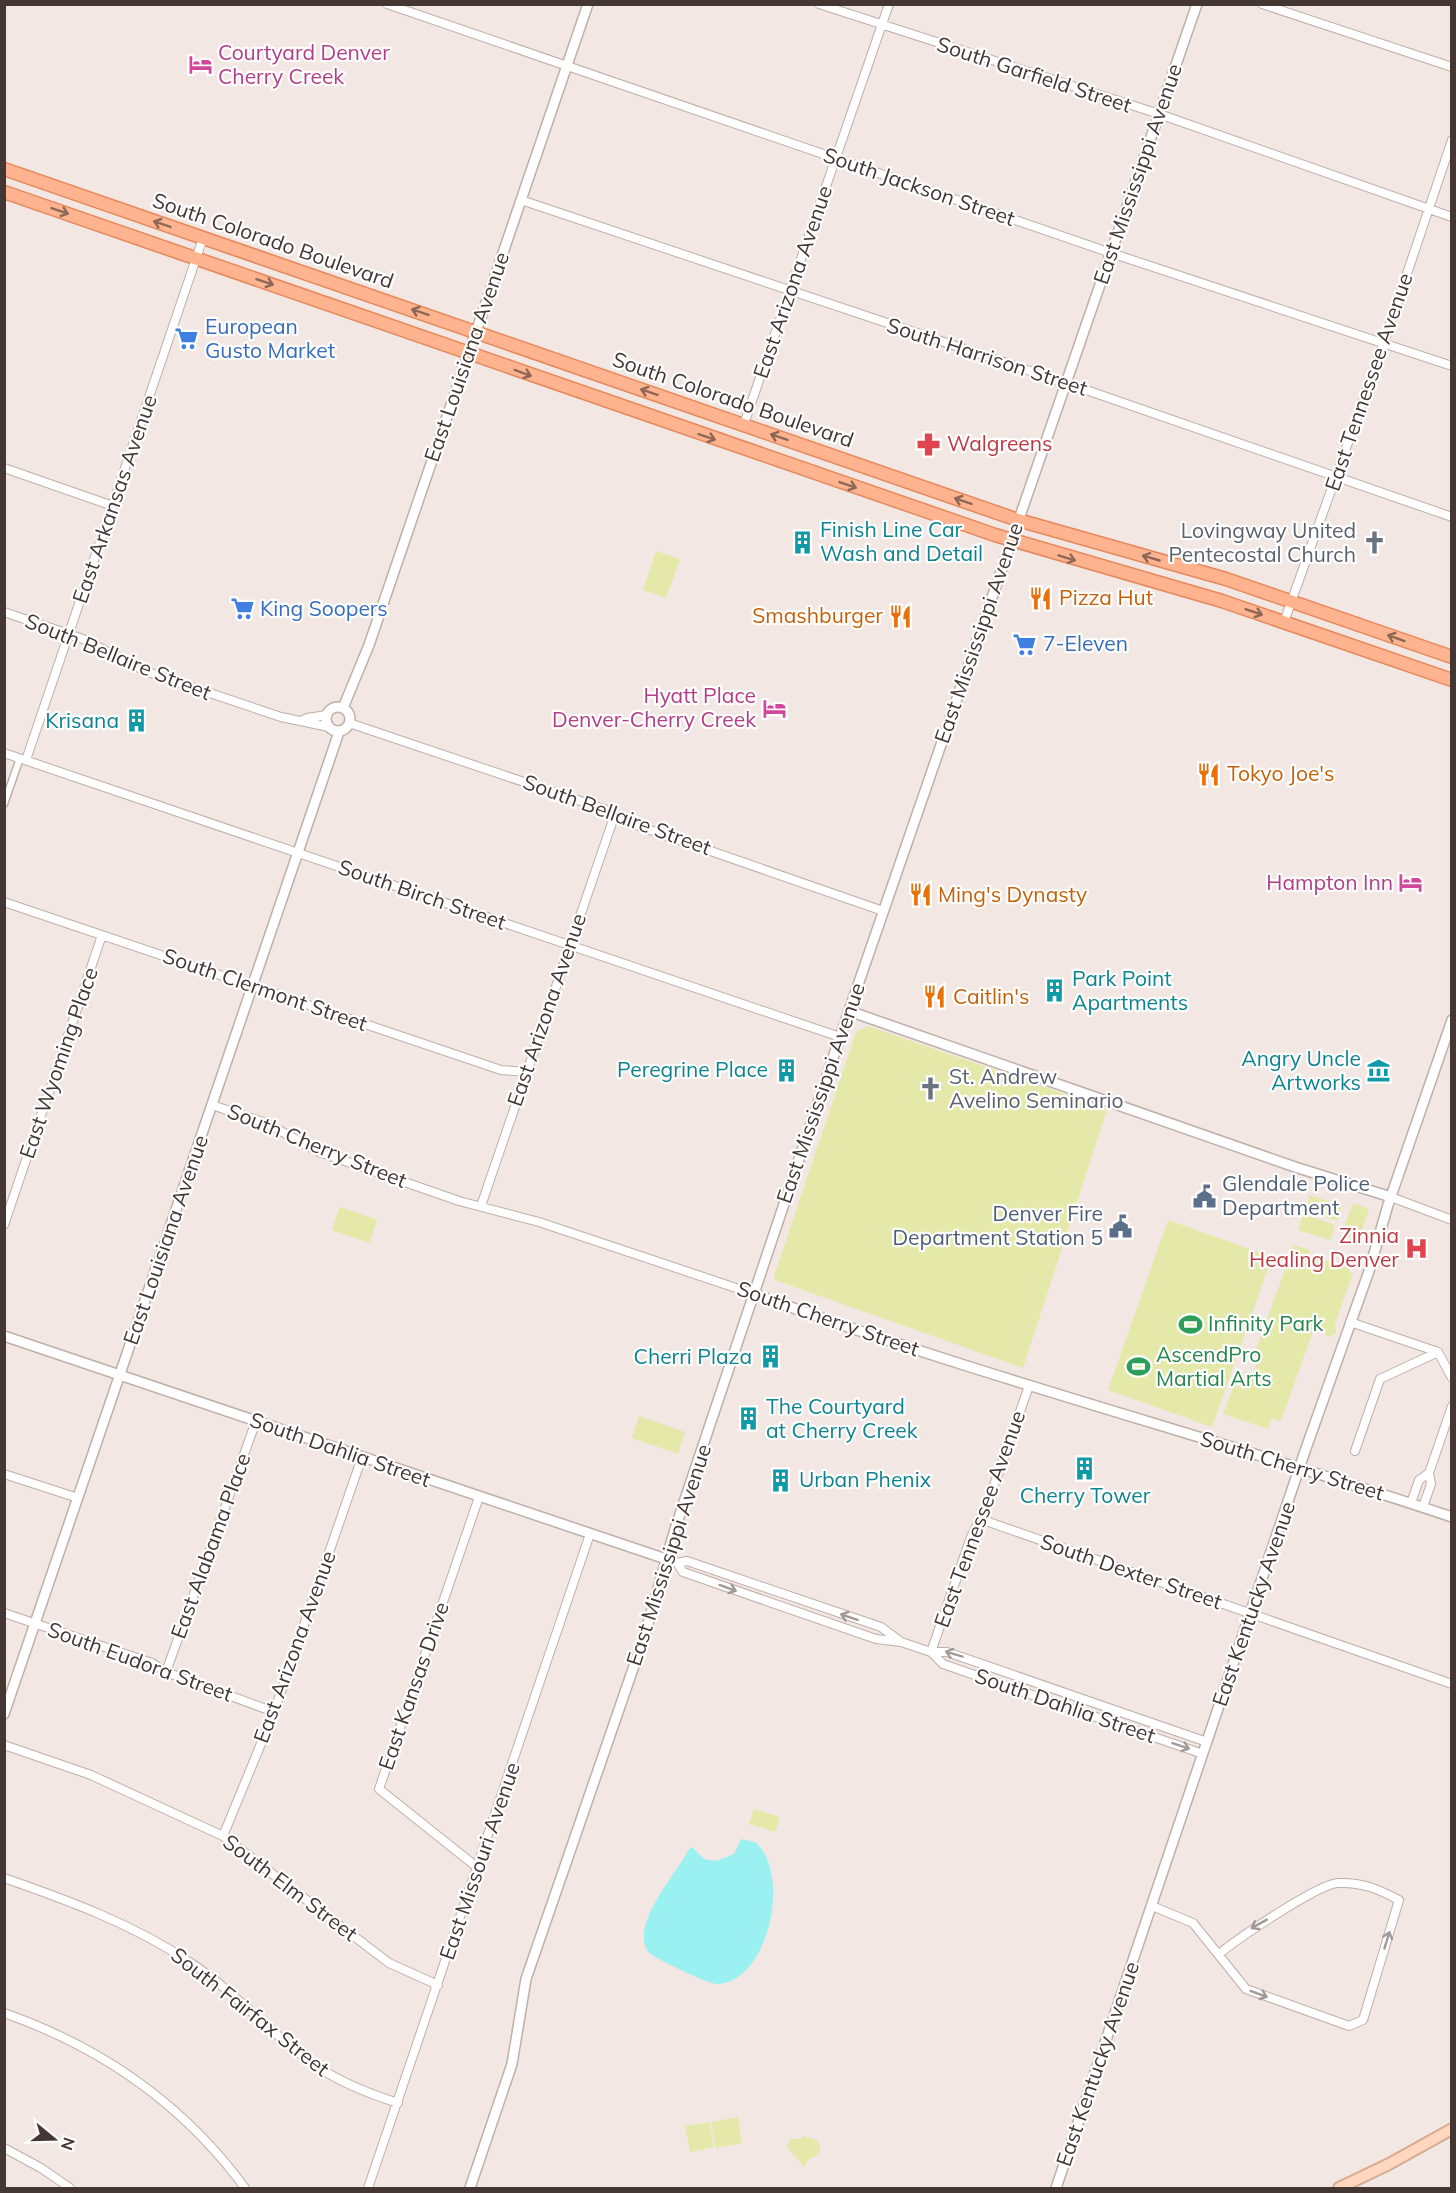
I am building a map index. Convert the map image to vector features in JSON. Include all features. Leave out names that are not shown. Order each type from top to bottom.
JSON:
[{"type":"main road","name":"South Colorado Boulevard","points":[[4,169],[1018,520],[1292,601],[1452,657]]},
{"type":"main road","name":"South Colorado Boulevard","points":[[4,192],[1011,541],[1222,601],[1452,680]]},
{"type":"main road","points":[[1339,2188],[1389,2164],[1452,2129]]},
{"type":"street","name":"South Jackson Street","points":[[387,4],[1111,253],[1452,366]]},
{"type":"street","name":"East Louisiana Avenue","points":[[343,708],[369,645],[588,4]]},
{"type":"street","name":"South Garfield Street","points":[[819,4],[1159,114],[1452,217]]},
{"type":"street","name":"East Arizona Avenue","points":[[744,424],[890,4]]},
{"type":"street","name":"East Mississippi Avenue","points":[[470,2188],[512,2064],[520,2003],[528,1973],[641,1644],[666,1559],[754,1294],[883,911],[1197,4]]},
{"type":"street","points":[[1262,4],[1452,67]]},
{"type":"street","name":"East Tennessee Avenue","points":[[1284,622],[1384,342],[1452,140]]},
{"type":"street","name":"South Harrison Street","points":[[521,200],[1066,383],[1452,517]]},
{"type":"street","name":"East Arkansas Avenue","points":[[4,804],[69,634],[203,238]]},
{"type":"street","points":[[4,468],[112,506]]},
{"type":"street","name":"South Bellaire Street","points":[[4,612],[69,634],[145,671],[273,715],[329,727]]},
{"type":"street","points":[[343,708],[350,716],[350,723],[339,732],[329,727],[327,715],[333,709],[343,708]]},
{"type":"street","name":"South Bellaire Street","points":[[302,721],[327,715]]},
{"type":"street","name":"South Bellaire Street","points":[[350,723],[615,814],[630,823],[883,911]]},
{"type":"street","name":"East Louisiana Avenue","points":[[4,1714],[339,732]]},
{"type":"street","name":"South Birch Street","points":[[4,753],[840,1037]]},
{"type":"street","name":"East Arizona Avenue","points":[[481,1206],[615,814]]},
{"type":"street","name":"South Clermont Street","points":[[4,902],[501,1070],[526,1072]]},
{"type":"street","name":"East Wyoming Place","points":[[4,1225],[102,935]]},
{"type":"street","points":[[849,1011],[1452,1220]]},
{"type":"street","name":"East Kentucky Avenue","points":[[1056,2188],[1300,1466],[1372,1262],[1391,1197],[1452,1020]]},
{"type":"street","name":"South Cherry Street","points":[[212,1105],[266,1123],[318,1152],[481,1206],[539,1222],[1029,1386],[1300,1466],[1452,1517]]},
{"type":"street","points":[[1350,1322],[1438,1352],[1452,1378]]},
{"type":"street","name":"South Dahlia Street","points":[[4,1336],[677,1563],[687,1561],[872,1625],[890,1632],[901,1642]]},
{"type":"street","points":[[1355,1451],[1380,1379],[1438,1352]]},
{"type":"street","name":"East Tennessee Avenue","points":[[931,1652],[971,1536],[987,1505],[1029,1386]]},
{"type":"street","points":[[1423,1508],[1431,1484],[1429,1473],[1452,1406]]},
{"type":"street","name":"East Alabama Place","points":[[166,1672],[256,1421]]},
{"type":"street","name":"East Arizona Avenue","points":[[224,1836],[274,1712],[362,1457]]},
{"type":"street","points":[[1411,1503],[1419,1480],[1429,1473]]},
{"type":"street","points":[[4,1474],[78,1498]]},
{"type":"street","name":"East Kansas Drive","points":[[478,1497],[379,1789],[478,1868]]},
{"type":"street","name":"South Dexter Street","points":[[980,1519],[1452,1684]]},
{"type":"street","name":"East Missouri Avenue","points":[[368,2188],[590,1534]]},
{"type":"street","name":"South Dahlia Street","points":[[677,1563],[683,1572],[876,1639],[901,1642],[931,1652],[947,1652],[1207,1742]]},
{"type":"street","name":"South Eudora Street","points":[[4,1613],[152,1663],[166,1672],[274,1712]]},
{"type":"street","name":"South Dahlia Street","points":[[931,1652],[943,1664],[1203,1754]]},
{"type":"street","name":"South Elm Street","points":[[4,1745],[91,1775],[224,1836],[389,1963],[438,1984]]},
{"type":"street","name":"South Fairfax Street","points":[[4,1878],[95,1911],[152,1939],[217,1981],[325,2072],[354,2087],[398,2103]]},
{"type":"street","points":[[1152,1906],[1188,1920],[1219,1954],[1246,1989],[1349,2026],[1363,2020],[1399,1900],[1371,1885],[1335,1883],[1250,1929],[1219,1954]]},
{"type":"street","points":[[4,2013],[41,2026],[84,2046],[129,2074],[186,2122],[220,2157],[245,2188]]},
{"type":"street","points":[[4,2148],[41,2168],[70,2188]]},
{"type":"green space","points":[[656,551],[680,559],[666,598],[643,590]]},
{"type":"green space","points":[[868,1026],[1105,1108],[1106,1113],[1023,1368],[775,1280],[774,1276],[856,1032]]},
{"type":"green space","points":[[1310,1195],[1342,1206],[1337,1221],[1305,1211]]},
{"type":"green space","points":[[1353,1203],[1369,1209],[1359,1238],[1342,1232]]},
{"type":"green space","points":[[340,1207],[377,1220],[369,1243],[332,1230]]},
{"type":"green space","points":[[1303,1214],[1335,1225],[1330,1240],[1298,1230]]},
{"type":"green space","name":"Infinity Park","points":[[1168,1220],[1272,1257],[1212,1427],[1108,1390]]},
{"type":"green space","points":[[1294,1245],[1310,1250],[1308,1256],[1350,1267],[1349,1272],[1353,1273],[1335,1324],[1336,1333],[1328,1337],[1322,1330],[1314,1328],[1281,1421],[1272,1418],[1268,1429],[1223,1414],[1234,1385],[1243,1388],[1247,1378],[1251,1379],[1259,1357],[1254,1355]]},
{"type":"green space","points":[[639,1416],[685,1432],[678,1454],[632,1438]]},
{"type":"green space","points":[[754,1809],[780,1817],[775,1832],[749,1824]]},
{"type":"green space","points":[[738,2117],[742,2143],[716,2148],[711,2122]]},
{"type":"green space","points":[[709,2122],[714,2147],[690,2152],[685,2126]]},
{"type":"green space","points":[[803,2136],[817,2140],[820,2145],[819,2154],[808,2160],[804,2167],[787,2147],[790,2139],[800,2139]]},
{"type":"water","points":[[741,1839],[755,1842],[766,1857],[772,1877],[773,1900],[770,1924],[762,1946],[750,1965],[736,1978],[718,1984],[684,1972],[650,1954],[644,1943],[644,1930],[656,1900],[689,1849],[692,1847],[704,1859],[716,1861],[734,1854]]},
{"type":"place","name":"Courtyard Denver Cherry Creek","points":[[200,65]]},
{"type":"place","name":"European Gusto Market","points":[[187,339]]},
{"type":"place","name":"Walgreens","points":[[929,444]]},
{"type":"place","name":"Finish Line Car Wash and Detail","points":[[802,542]]},
{"type":"place","name":"Lovingway United Pentecostal Church","points":[[1374,543]]},
{"type":"place","name":"Pizza Hut","points":[[1041,598]]},
{"type":"place","name":"King Soopers","points":[[242,609]]},
{"type":"place","name":"Smashburger","points":[[901,616]]},
{"type":"place","name":"7-Eleven","points":[[1025,644]]},
{"type":"place","name":"Hyatt Place Denver-Cherry Creek","points":[[774,708]]},
{"type":"place","name":"Krisana","points":[[137,721]]},
{"type":"place","name":"Tokyo Joe's","points":[[1209,774]]},
{"type":"place","name":"Hampton Inn","points":[[1411,883]]},
{"type":"place","name":"Ming's Dynasty","points":[[920,895]]},
{"type":"place","name":"Park Point Apartments","points":[[1054,991]]},
{"type":"place","name":"Caitlin's","points":[[935,997]]},
{"type":"place","name":"Peregrine Place","points":[[786,1070]]},
{"type":"place","name":"Angry Uncle Artworks","points":[[1379,1071]]},
{"type":"place","name":"St. Andrew Avelino Seminario","points":[[931,1089]]},
{"type":"place","name":"Glendale Police Department","points":[[1204,1196]]},
{"type":"place","name":"Denver Fire Department Station 5","points":[[1121,1226]]},
{"type":"place","name":"Zinnia Healing Denver","points":[[1417,1248]]},
{"type":"place","name":"Infinity Park","points":[[1190,1324]]},
{"type":"place","name":"Cherri Plaza","points":[[770,1357]]},
{"type":"place","name":"AscendPro Martial Arts","points":[[1138,1367]]},
{"type":"place","name":"The Courtyard at Cherry Creek","points":[[748,1419]]},
{"type":"place","name":"Cherry Tower","points":[[1085,1468]]},
{"type":"place","name":"Urban Phenix","points":[[781,1480]]}]
